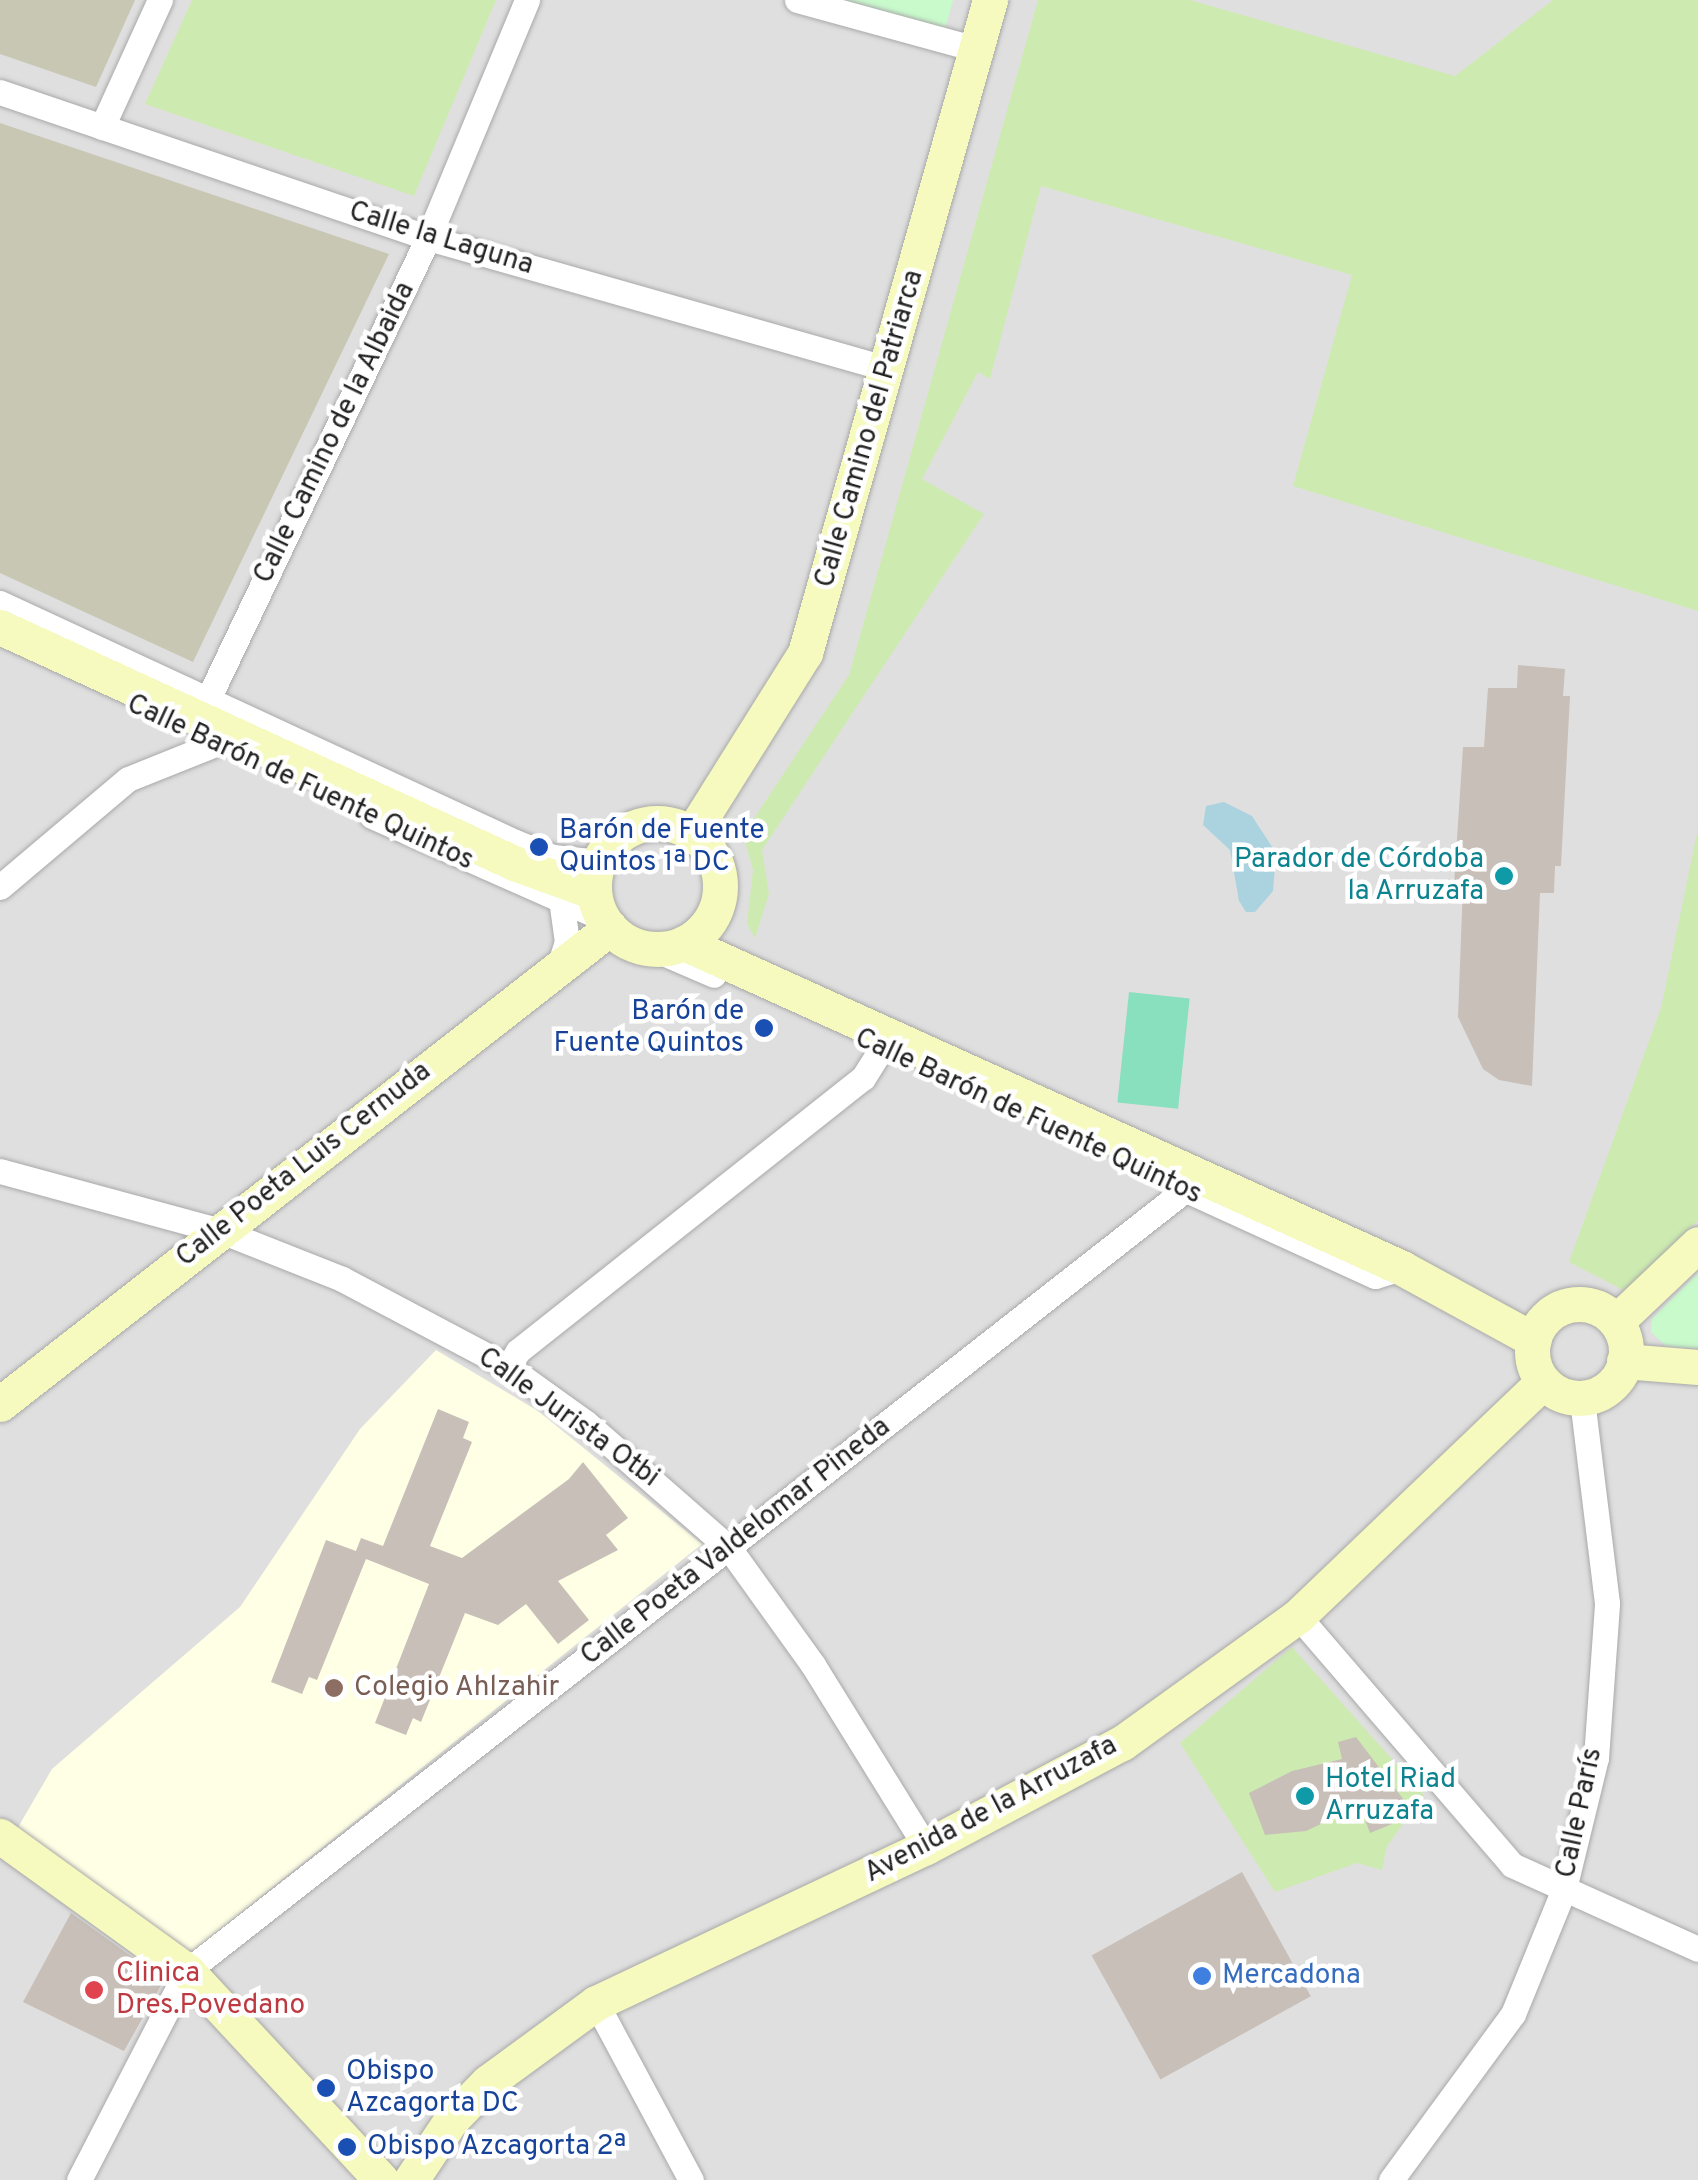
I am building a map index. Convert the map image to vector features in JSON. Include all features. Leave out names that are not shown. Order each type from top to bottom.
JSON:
[{"type":"street","points":[[102,127],[160,0]]},
{"type":"street","name":"Calle Camino de la Albaida","points":[[208,698],[428,238],[527,0]]},
{"type":"street","points":[[798,0],[976,49]]},
{"type":"street","name":"Calle Camino del Patriarca","points":[[692,833],[805,653],[990,0]]},
{"type":"street","name":"Calle la Laguna","points":[[0,92],[428,238],[887,369]]},
{"type":"street","name":"Calle Barón de Fuente Quintos","points":[[0,603],[515,842],[553,856],[593,901]]},
{"type":"street","name":"Calle Barón de Fuente Quintos","points":[[0,627],[593,901]]},
{"type":"street","name":"Calle Barón de Fuente Quintos","points":[[0,644],[218,743],[593,901]]},
{"type":"street","points":[[0,887],[128,779],[218,743]]},
{"type":"street","points":[[712,916],[669,946],[593,901],[625,831],[644,824],[692,833],[713,856],[720,876],[712,916],[737,962]]},
{"type":"street","name":"Calle Poeta Luis Cernuda","points":[[0,1404],[562,960],[593,901]]},
{"type":"street","name":"Calle Barón de Fuente Quintos","points":[[669,946],[737,962],[1402,1268],[1534,1340]]},
{"type":"street","name":"Calle Barón de Fuente Quintos","points":[[669,946],[880,1049],[1376,1276],[1402,1268]]},
{"type":"street","points":[[508,1367],[518,1351],[862,1078],[880,1049]]},
{"type":"street","name":"Calle Jurista Otbi","points":[[0,1171],[221,1231],[390,1302],[508,1367],[622,1452],[729,1548],[813,1664],[926,1848]]},
{"type":"street","name":"Calle Poeta Valdelomar Pineda","points":[[79,2180],[187,1971],[1186,1189]]},
{"type":"street","points":[[1618,1320],[1698,1244]]},
{"type":"street","points":[[1572,1304],[1598,1305],[1618,1320],[1626,1334],[1624,1361],[1616,1376],[1582,1398],[1567,1399],[1540,1384],[1530,1365],[1534,1340],[1550,1318],[1572,1304]]},
{"type":"street","points":[[1624,1361],[1698,1368]]},
{"type":"street","name":"Avenida de la Arruzafa","points":[[411,2180],[451,2120],[488,2082],[596,2003],[926,1848],[1122,1743],[1298,1616],[1540,1384]]},
{"type":"street","name":"Calle París","points":[[1391,2180],[1512,2014],[1564,1889],[1596,1758],[1607,1603],[1582,1398]]},
{"type":"street","points":[[1298,1616],[1512,1865],[1698,1949]]},
{"type":"street","points":[[0,1836],[187,1971],[382,2180]]},
{"type":"street","points":[[596,2003],[691,2180]]},
{"type":"shaded area","points":[[0,0],[1698,0],[1698,2180],[0,2180]]},
{"type":"shaded area","points":[[0,0],[135,0],[96,87],[0,54]]},
{"type":"shaded area","points":[[0,123],[389,254],[193,662],[0,573]]},
{"type":"shaded area","name":"Colegio Ahlzahir","points":[[436,1350],[538,1411],[702,1544],[189,1954],[17,1829],[52,1769],[240,1607],[360,1429]]},
{"type":"green space","points":[[192,0],[496,0],[414,196],[145,104]]},
{"type":"green space","points":[[822,0],[953,0],[944,33]]},
{"type":"green space","points":[[1038,0],[1190,0],[1455,76],[1553,0],[1698,0],[1698,611],[1293,486],[1352,275],[1041,186],[990,379],[978,372],[922,479],[984,514],[762,850],[769,894],[755,938],[747,924],[753,870],[743,835],[849,675]]},
{"type":"green space","points":[[1698,828],[1698,1220],[1627,1292],[1569,1262],[1661,1008]]},
{"type":"green space","points":[[1129,992],[1190,998],[1178,1109],[1117,1102]]},
{"type":"green space","points":[[1698,1273],[1698,1349],[1666,1346],[1651,1332],[1652,1319]]},
{"type":"green space","points":[[1292,1647],[1424,1795],[1387,1846],[1382,1870],[1357,1863],[1275,1892],[1180,1743]]},
{"type":"water","points":[[1224,802],[1252,816],[1276,853],[1273,891],[1255,912],[1246,912],[1239,901],[1230,850],[1203,825],[1206,806]]},
{"type":"building","name":"Parador de Córdoba la Arruzafa","points":[[1518,665],[1565,669],[1563,696],[1570,696],[1561,866],[1555,866],[1554,893],[1540,893],[1532,1086],[1499,1080],[1483,1069],[1458,1017],[1463,885],[1454,885],[1463,747],[1484,747],[1488,688],[1517,688]]},
{"type":"building","points":[[438,1409],[469,1422],[463,1438],[472,1442],[430,1546],[462,1558],[569,1479],[583,1462],[628,1518],[606,1535],[618,1550],[558,1581],[589,1620],[558,1644],[526,1604],[498,1625],[465,1613],[421,1722],[413,1718],[406,1735],[375,1723],[429,1584],[366,1559],[317,1680],[309,1677],[302,1694],[271,1682],[326,1540],[356,1551],[361,1538],[383,1546]]},
{"type":"building","name":"Hotel Riad Arruzafa","points":[[1356,1737],[1407,1804],[1390,1817],[1392,1824],[1370,1833],[1360,1806],[1306,1831],[1265,1835],[1249,1793],[1292,1771],[1342,1759],[1338,1742]]},
{"type":"building","name":"Mercadona","points":[[1242,1872],[1311,1996],[1160,2080],[1092,1955]]},
{"type":"building","name":"Clinica Dres.Povedano","points":[[71,1913],[164,1980],[124,2051],[23,2002]]},
{"type":"place","name":"Barón de Fuente Quintos 1ª DC","points":[[539,847]]},
{"type":"place","name":"Parador de Córdoba la Arruzafa","points":[[1504,876]]},
{"type":"place","name":"Barón de Fuente Quintos","points":[[764,1028]]},
{"type":"place","name":"Colegio Ahlzahir","points":[[334,1688]]},
{"type":"place","name":"Hotel Riad Arruzafa","points":[[1305,1796]]},
{"type":"place","name":"Mercadona","points":[[1202,1976]]},
{"type":"place","name":"Clinica Dres.Povedano","points":[[94,1990]]},
{"type":"place","name":"Obispo Azcagorta DC","points":[[326,2088]]},
{"type":"place","name":"Obispo Azcagorta 2ª","points":[[347,2147]]}]
